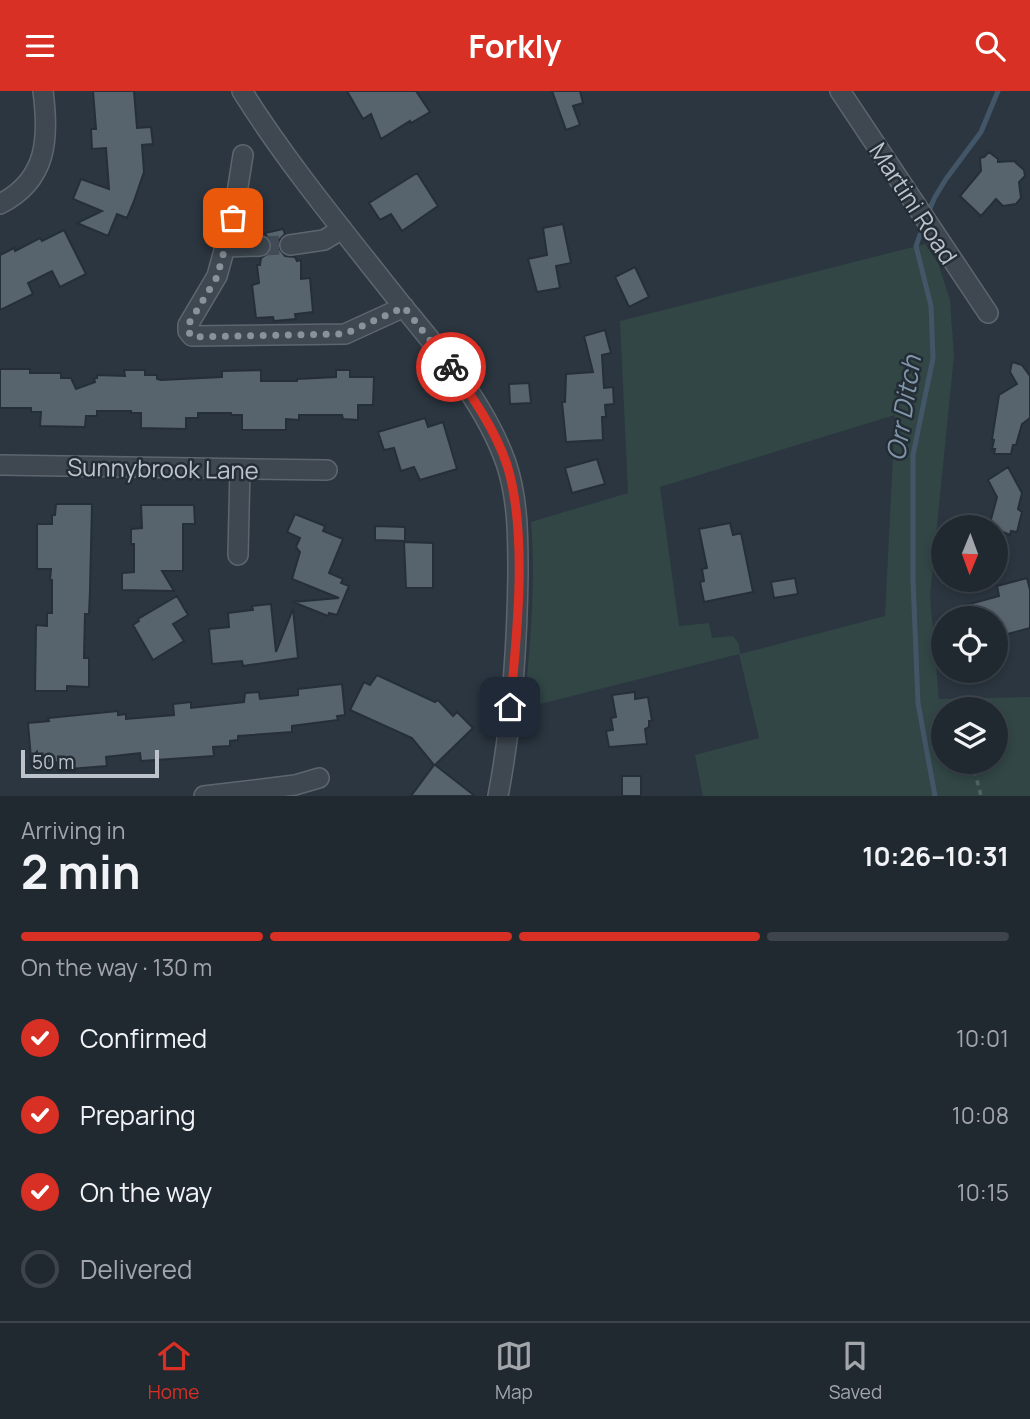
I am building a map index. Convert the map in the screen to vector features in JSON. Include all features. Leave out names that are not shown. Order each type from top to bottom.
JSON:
[{"type":"street","points":[[0,204],[22,188],[35,173],[44,154],[47,134],[43,91]]},
{"type":"street","points":[[242,91],[342,229],[450,366],[482,412],[507,466],[513,493],[517,547],[517,610],[510,707],[498,796]]},
{"type":"street","name":"Martini Road","points":[[840,91],[988,313]]},
{"type":"street","points":[[243,155],[233,218],[217,277],[188,325],[192,337],[345,334],[404,307]]},
{"type":"street","points":[[290,245],[324,240],[342,229]]},
{"type":"street","points":[[225,247],[260,246]]},
{"type":"street","name":"Sunnybrook Lane","points":[[0,465],[327,470]]},
{"type":"street","points":[[239,555],[240,469]]},
{"type":"street","points":[[204,796],[295,785],[319,778]]},
{"type":"path","points":[[975,774],[981,796]]},
{"type":"green space","points":[[925,244],[938,263],[950,300],[954,356],[938,515],[931,515],[931,683],[938,683],[939,697],[931,697],[931,774],[1008,774],[1008,697],[1030,697],[1030,796],[703,796],[695,755],[759,738],[739,654],[524,708],[533,592],[531,522],[628,493],[620,321]],"holes":[[[895,415],[885,616],[740,654],[739,644],[733,636],[712,638],[709,623],[679,626],[660,487]]]},
{"type":"building","points":[[93,91],[134,91],[137,128],[151,127],[153,144],[142,145],[144,172],[134,201],[127,218],[117,214],[108,236],[77,223],[102,211],[73,199],[81,179],[109,189],[106,148],[92,149],[91,129],[96,129]]},
{"type":"building","points":[[347,91],[416,91],[430,112],[381,139],[371,114],[363,119]]},
{"type":"building","points":[[552,91],[580,91],[583,103],[573,106],[580,125],[566,130]]},
{"type":"building","points":[[989,152],[998,162],[1014,161],[1024,170],[1025,176],[1019,182],[1021,198],[1016,204],[1003,206],[996,199],[981,216],[960,196],[981,171],[980,158]]},
{"type":"building","points":[[417,173],[438,206],[402,231],[391,214],[380,220],[369,203]]},
{"type":"building","points":[[563,224],[571,263],[556,266],[560,288],[537,292],[528,259],[547,255],[543,228]]},
{"type":"building","points":[[283,229],[285,234],[279,240],[278,247],[285,256],[301,260],[301,279],[310,278],[313,312],[295,314],[296,319],[274,321],[273,317],[256,318],[252,285],[259,283],[257,265],[260,265],[261,258],[270,252],[272,246],[265,233]]},
{"type":"building","points":[[64,230],[86,274],[60,287],[52,271],[28,283],[33,294],[0,310],[0,255],[14,248],[15,251],[40,238],[42,241]]},
{"type":"building","points":[[635,267],[649,297],[629,307],[615,277]]},
{"type":"building","points":[[605,330],[611,353],[602,355],[604,388],[613,387],[614,404],[605,405],[606,417],[602,417],[603,440],[566,442],[562,402],[565,402],[566,374],[593,372],[584,336]]},
{"type":"building","points":[[1012,362],[1022,365],[1030,376],[1030,418],[1022,424],[1011,454],[994,454],[992,439],[999,395],[1017,384],[1010,372]]},
{"type":"building","points":[[0,369],[61,373],[61,378],[71,378],[76,389],[95,382],[97,375],[125,376],[124,370],[145,370],[145,375],[157,375],[157,379],[161,380],[222,377],[222,371],[261,370],[261,381],[297,381],[336,377],[336,370],[350,370],[350,377],[374,377],[373,405],[358,405],[358,420],[343,419],[342,415],[299,415],[299,420],[286,419],[286,430],[242,430],[242,415],[231,413],[198,413],[198,418],[186,418],[186,429],[141,428],[141,413],[131,411],[97,411],[97,416],[86,416],[85,427],[40,426],[41,412],[31,412],[31,408],[0,408]]},
{"type":"building","points":[[529,383],[531,403],[510,404],[509,384]]},
{"type":"building","points":[[425,418],[428,427],[443,422],[457,469],[420,480],[414,467],[401,471],[394,448],[384,450],[378,432]]},
{"type":"building","points":[[597,459],[605,484],[572,493],[565,468]]},
{"type":"building","points":[[1008,467],[1022,493],[1018,509],[1022,512],[1017,532],[1011,531],[1008,534],[1008,515],[992,515],[997,497],[988,480]]},
{"type":"building","points":[[56,504],[92,504],[89,614],[85,614],[84,658],[89,658],[89,687],[67,686],[67,691],[35,691],[36,625],[47,626],[47,613],[52,613],[51,569],[37,569],[37,524],[52,524]]},
{"type":"building","points":[[141,505],[194,505],[195,524],[183,524],[183,571],[162,571],[174,591],[122,590],[122,573],[134,572],[131,529],[142,528]]},
{"type":"building","points":[[295,514],[325,526],[323,531],[343,539],[329,573],[343,579],[341,583],[349,586],[337,615],[329,613],[328,616],[293,602],[339,598],[292,579],[300,552],[296,547],[300,538],[287,532]]},
{"type":"building","points":[[730,523],[733,535],[741,533],[753,592],[704,602],[700,582],[704,581],[702,569],[707,568],[699,529]]},
{"type":"building","points":[[375,526],[405,527],[405,541],[375,540]]},
{"type":"building","points":[[404,542],[433,543],[433,588],[406,588]]},
{"type":"building","points":[[795,578],[798,594],[774,598],[771,582]]},
{"type":"building","points":[[1027,578],[1030,590],[1030,628],[1008,634],[1008,606],[962,606],[999,596],[998,592],[1008,592],[1008,583]]},
{"type":"building","points":[[177,596],[188,615],[173,624],[184,641],[153,660],[133,625],[138,619]]},
{"type":"building","points":[[271,604],[276,652],[293,609],[298,658],[243,666],[242,661],[212,664],[209,629],[229,627],[228,613],[253,610],[252,606]]},
{"type":"building","points":[[377,675],[435,702],[438,700],[453,716],[457,712],[473,728],[435,765],[475,796],[411,796],[434,765],[412,738],[350,710],[364,682],[370,685]]},
{"type":"building","points":[[342,684],[345,715],[337,716],[338,720],[292,726],[292,732],[238,736],[238,740],[230,741],[230,746],[213,747],[214,756],[141,761],[140,753],[106,757],[107,766],[57,770],[56,762],[40,764],[40,759],[31,759],[28,723],[49,721],[48,718],[118,711],[118,715],[126,714],[126,719],[174,715],[173,704],[191,702],[191,708],[244,702],[245,693],[259,692],[260,699],[298,695],[298,689]]},
{"type":"building","points":[[635,692],[635,699],[648,697],[652,721],[649,721],[649,727],[645,729],[647,744],[609,747],[606,731],[613,730],[611,718],[616,717],[612,695]]},
{"type":"building","points":[[622,776],[641,776],[641,796],[622,796]]},
{"type":"waterway","name":"Orr Ditch","points":[[927,215],[946,179],[981,132],[998,91]]},
{"type":"waterway","name":"Orr Ditch","points":[[924,224],[916,246],[931,306],[933,358],[913,455],[913,580],[918,703],[935,796]]},
{"type":"tunnel","points":[[260,246],[290,245]]},
{"type":"way so far","points":[[233,218],[217,277],[188,325],[192,337],[345,334],[404,307],[451,367]]},
{"type":"route","points":[[451,367],[492,429],[507,466],[513,493],[518,559],[515,658],[510,707]]}]
